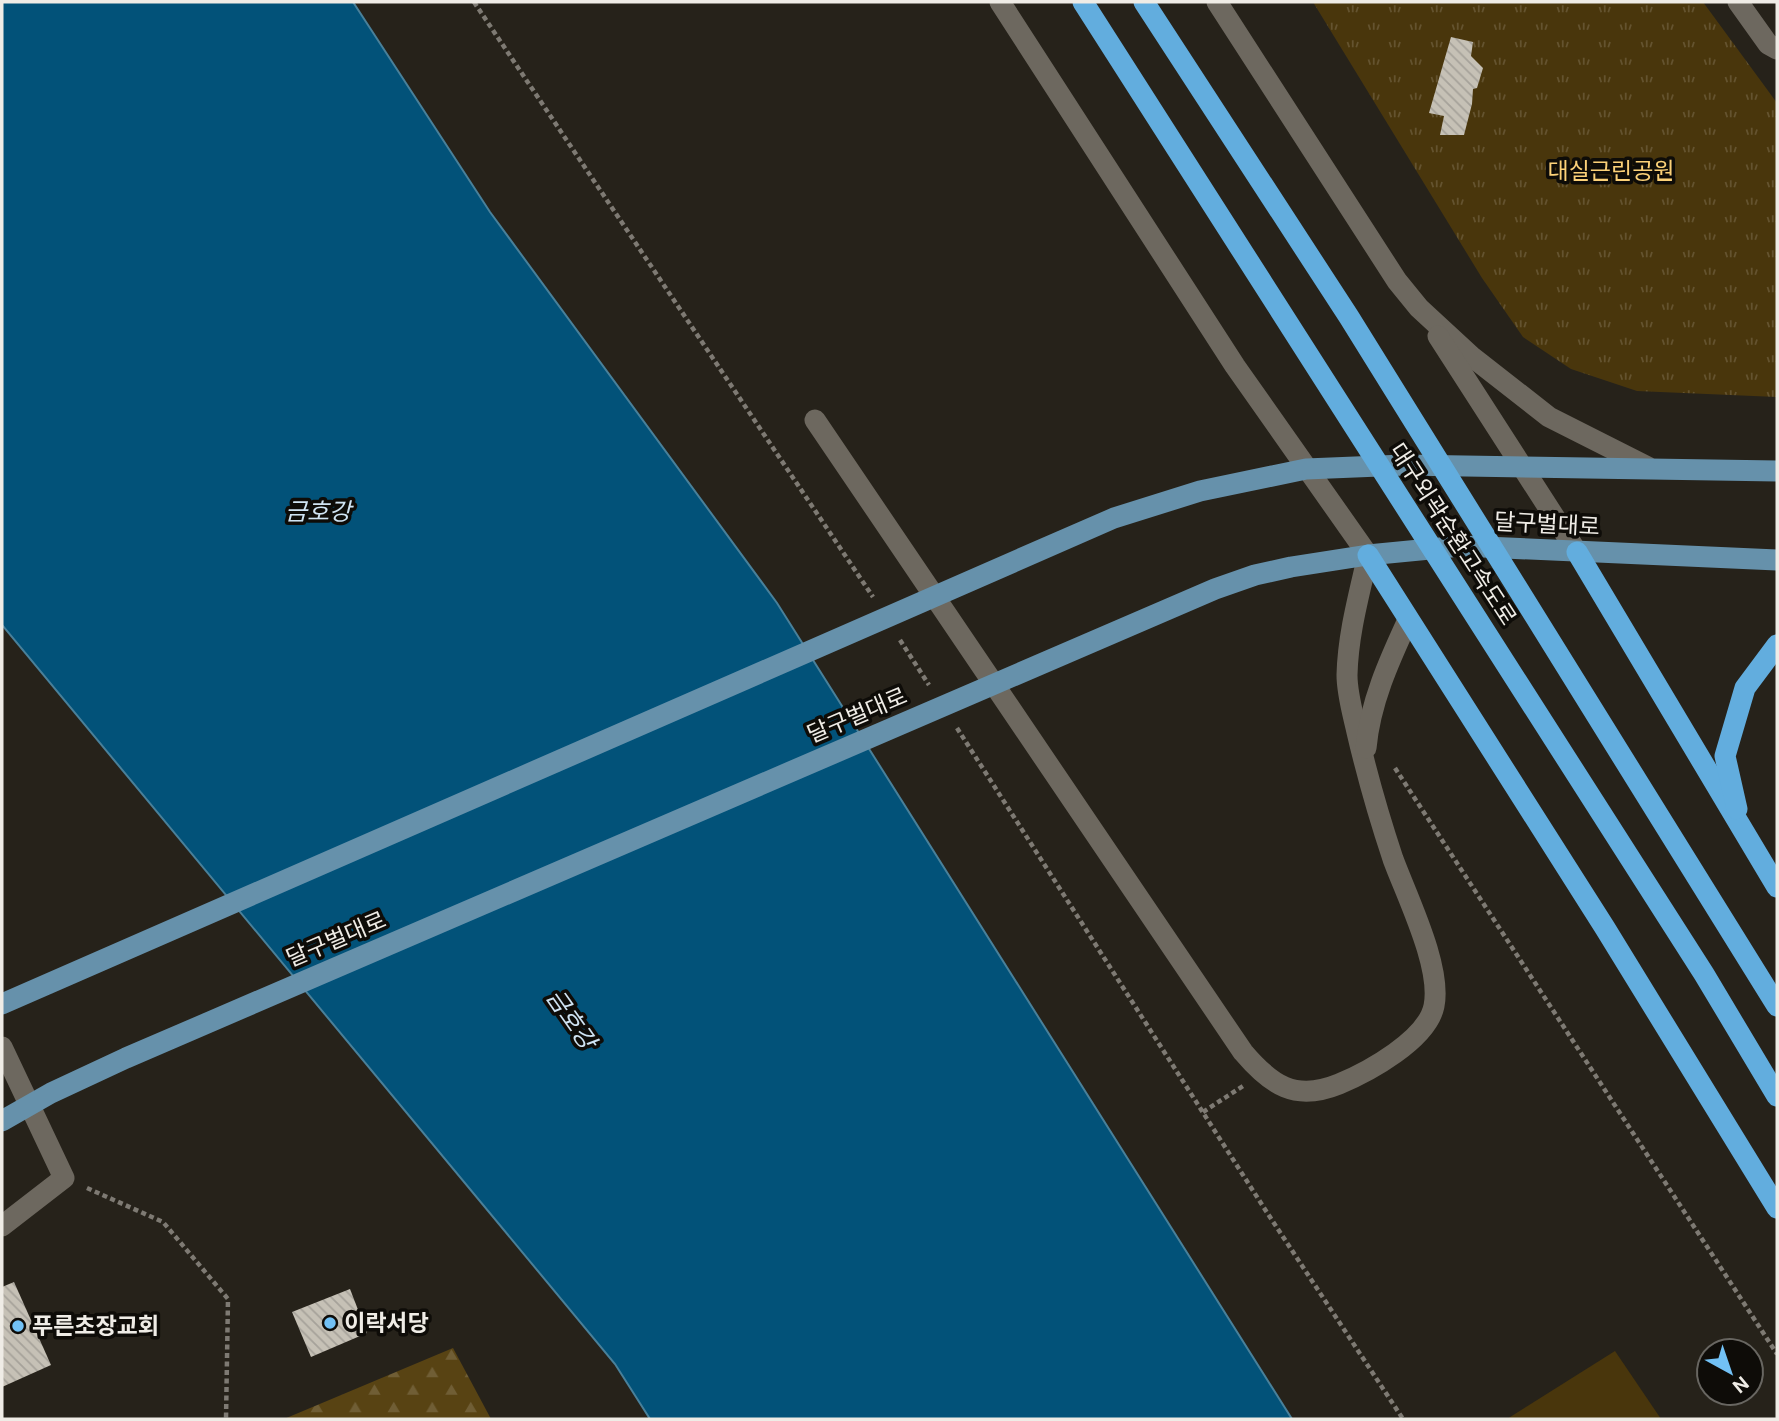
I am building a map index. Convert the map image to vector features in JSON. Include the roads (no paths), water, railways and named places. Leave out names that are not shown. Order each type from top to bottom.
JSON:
[{"type":"highway","name":"대구외곽순환고속도로","points":[[1083,2],[1704,974],[1777,1096]]},
{"type":"highway","name":"대구외곽순환고속도로","points":[[1144,2],[1349,317],[1777,1006]]},
{"type":"highway","points":[[1577,552],[1777,887]]},
{"type":"highway","points":[[1368,555],[1584,895],[1777,1208]]},
{"type":"highway","points":[[1741,828],[1725,756],[1745,688],[1777,645]]},
{"type":"main road","points":[[2,1004],[1114,518],[1200,491],[1306,469],[1404,466],[1648,467],[1777,471]]},
{"type":"main road","name":"달구벌대로","points":[[2,1121],[51,1093],[126,1058],[1215,589],[1255,575],[1292,566],[1368,555],[1461,546],[1777,560]]},
{"type":"street","points":[[815,420],[1243,1052],[1262,1074],[1281,1087],[1317,1091],[1357,1076],[1405,1045],[1426,1024],[1434,1007],[1436,983],[1364,764],[1347,677],[1351,627],[1368,555],[1235,366],[1000,2]]},
{"type":"street","points":[[1217,2],[1397,281],[1419,308],[1577,552]]},
{"type":"street","points":[[1738,2],[1768,44],[1777,49]]},
{"type":"street","points":[[1419,308],[1471,356],[1549,417],[1648,467]]},
{"type":"street","points":[[1364,764],[1368,727],[1389,663],[1408,620]]},
{"type":"street","points":[[2,1047],[64,1178],[2,1226]]},
{"type":"water","name":"금호강","points":[[2,2],[353,2],[490,212],[777,603],[1292,1419],[650,1419],[615,1364],[2,625]]},
{"type":"place","name":"이락서당","points":[[330,1323]]},
{"type":"place","name":"푸른초장교회","points":[[18,1326]]},
{"type":"park label","name":"대실근린공원","points":[[1611,171]]}]
